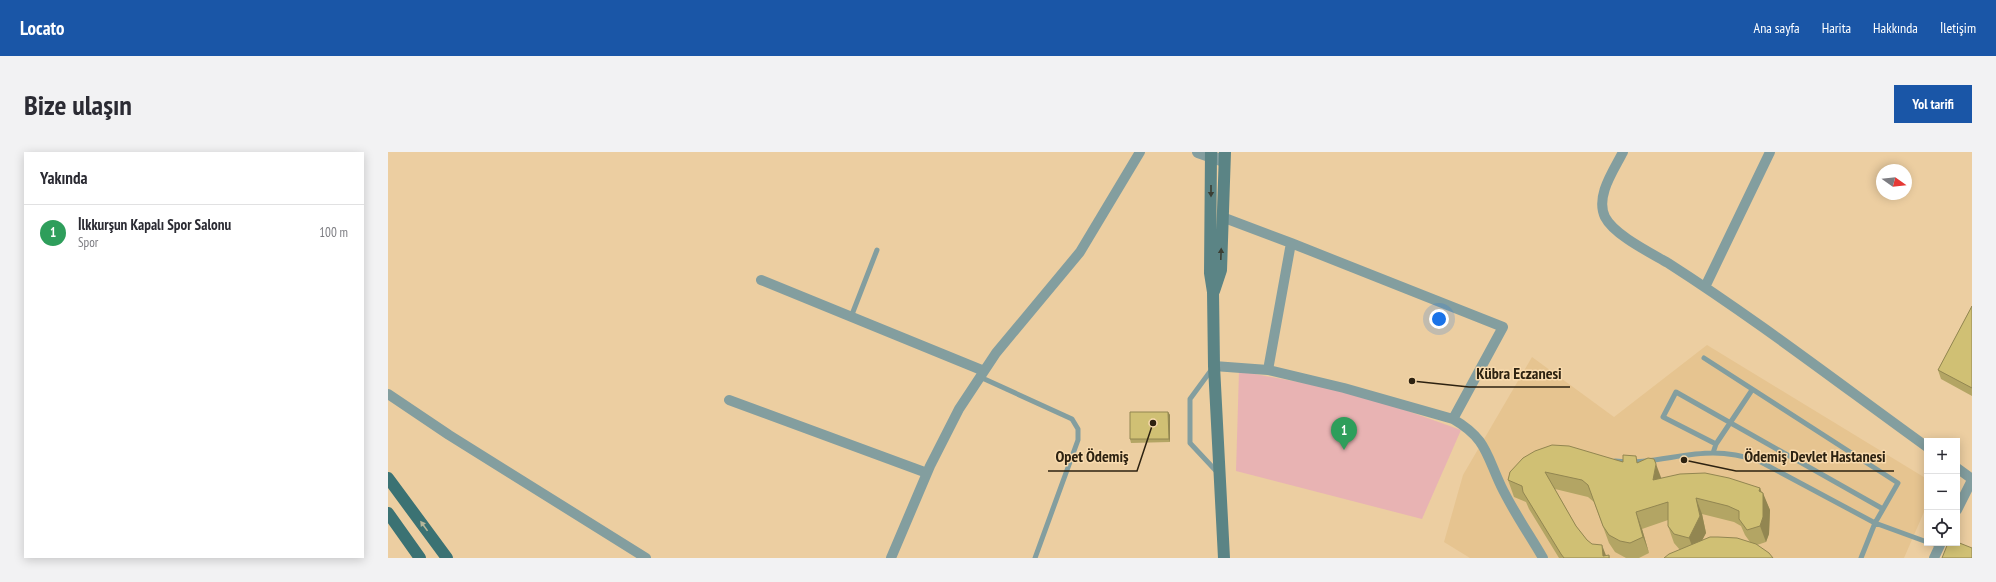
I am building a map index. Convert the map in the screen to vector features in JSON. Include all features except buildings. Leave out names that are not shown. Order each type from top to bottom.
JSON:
[{"type":"main road","points":[[1211,154],[1210,273],[1213,292],[1214,366],[1224,558]]},
{"type":"main road","points":[[1213,292],[1221,270],[1224,156]]},
{"type":"main road","points":[[388,478],[446,558]]},
{"type":"main road","points":[[388,514],[420,558]]},
{"type":"street","points":[[891,558],[927,473],[959,409],[996,353],[1080,252],[1140,152]]},
{"type":"street","points":[[1198,152],[1224,156]]},
{"type":"street","points":[[1623,152],[1606,188],[1602,202],[1605,217],[1619,232],[1704,287],[1924,445]]},
{"type":"street","points":[[1704,287],[1770,152]]},
{"type":"street","points":[[1222,217],[1504,327],[1453,419]]},
{"type":"street","points":[[1268,370],[1291,243]]},
{"type":"street","points":[[761,280],[982,374]]},
{"type":"street","points":[[1214,366],[1268,370],[1344,388],[1453,419],[1467,427],[1478,437],[1485,448],[1543,558]]},
{"type":"street","points":[[388,394],[449,435],[646,558]]},
{"type":"street","points":[[729,400],[927,473]]},
{"type":"street","points":[[1960,470],[1972,479],[1960,504]]},
{"type":"street","points":[[1934,558],[1937,546]]},
{"type":"lane","points":[[851,317],[877,250]]},
{"type":"lane","points":[[1704,358],[1898,483],[1875,523],[1861,558]]},
{"type":"lane","points":[[1214,366],[1190,399],[1190,443],[1220,475]]},
{"type":"lane","points":[[982,374],[1072,419],[1078,428],[1078,440],[1035,558]]},
{"type":"lane","points":[[1713,453],[1716,444],[1752,390]]},
{"type":"lane","points":[[1716,444],[1663,417],[1676,392],[1883,509]]},
{"type":"lane","points":[[1609,459],[1623,462],[1713,453],[1736,455],[1758,461],[1875,523],[1924,541]]},
{"type":"shaded area","points":[[1707,345],[1924,477],[1924,512],[1904,558],[1470,558],[1444,542],[1463,475],[1532,357],[1614,417]]},
{"type":"shaded area","points":[[1239,371],[1357,393],[1461,430],[1422,519],[1236,471]]},
{"type":"place","name":"Kübra Eczanesi","points":[[1412,381]]},
{"type":"place","name":"Opet Ödemiş","points":[[1153,423]]},
{"type":"place","name":"İlkkurşun Kapalı Spor Salonu","points":[[1344,450]]},
{"type":"place","name":"Ödemiş Devlet Hastanesi","points":[[1684,460]]}]
